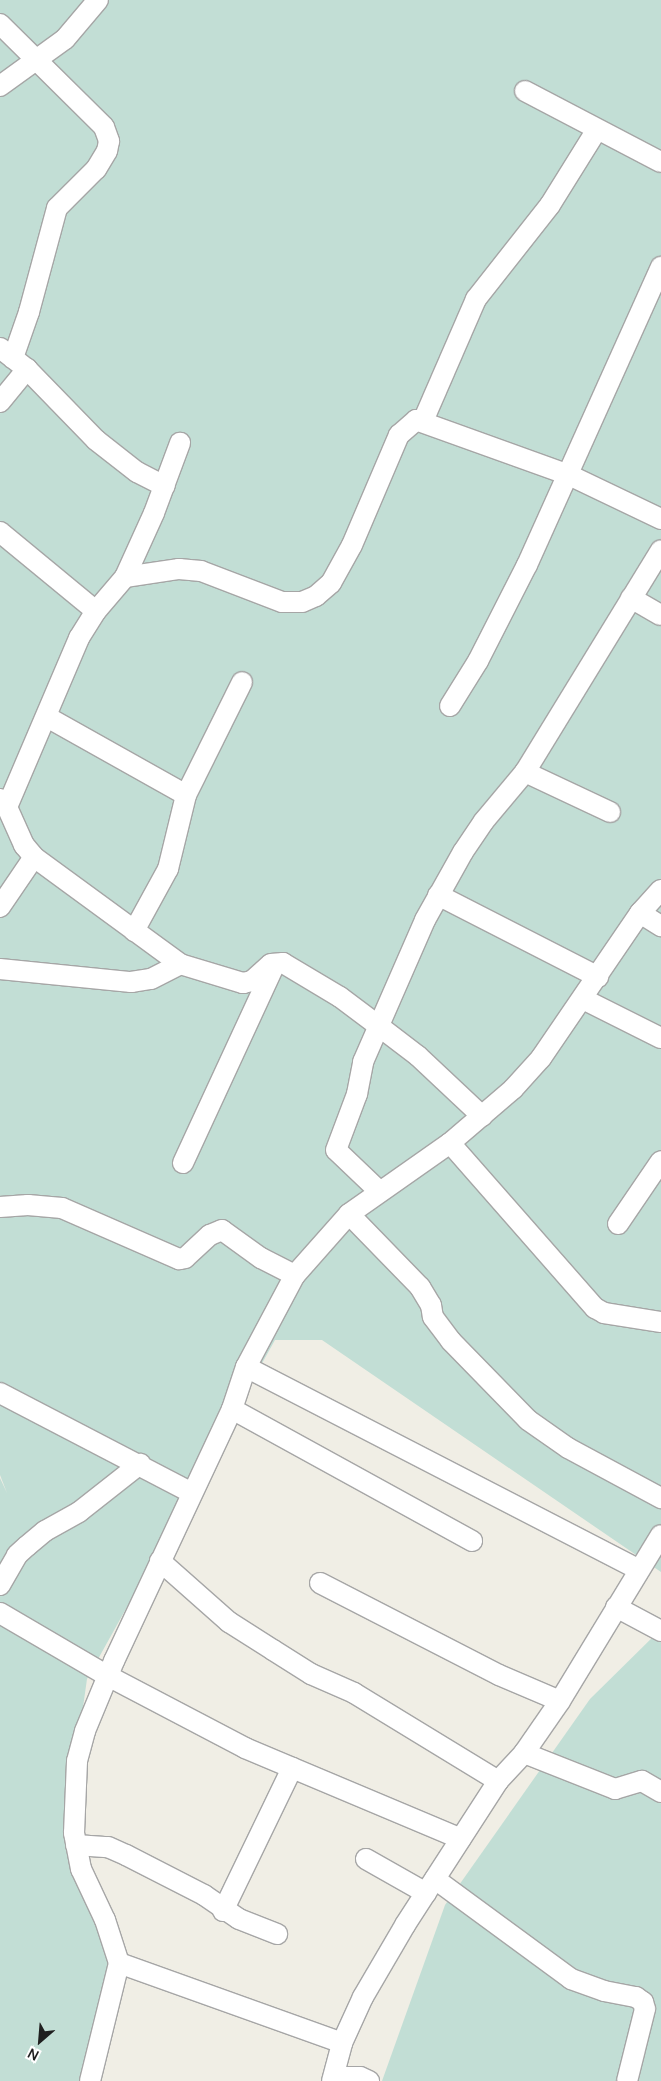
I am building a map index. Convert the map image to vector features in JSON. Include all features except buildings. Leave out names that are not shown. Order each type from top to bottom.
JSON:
[{"type":"street","points":[[0,86],[65,39],[98,0]]},
{"type":"street","points":[[0,24],[104,128],[109,141],[107,152],[96,169],[57,208],[29,312],[0,402]]},
{"type":"street","points":[[525,91],[596,131],[661,162]]},
{"type":"street","points":[[423,421],[476,299],[550,204],[596,131]]},
{"type":"street","points":[[450,706],[507,606],[658,279]]},
{"type":"street","points":[[14,358],[96,440],[137,472],[165,486]]},
{"type":"street","points":[[125,577],[179,569],[201,571],[282,602],[302,602],[316,596],[331,583],[352,545],[399,435],[407,424],[416,420],[569,475],[661,519]]},
{"type":"street","points":[[180,443],[165,486],[125,577],[96,611],[79,638],[48,717],[4,803],[24,845],[34,857],[180,964],[243,983],[252,982],[276,962]]},
{"type":"street","points":[[0,532],[96,611]]},
{"type":"street","points":[[379,1191],[336,1150],[357,1094],[363,1062],[438,895],[484,821],[525,772],[661,550]]},
{"type":"street","points":[[631,598],[661,615]]},
{"type":"street","points":[[134,931],[168,869],[186,795],[242,682]]},
{"type":"street","points":[[48,717],[186,795]]},
{"type":"street","points":[[525,772],[610,812]]},
{"type":"street","points":[[0,907],[34,857]]},
{"type":"street","points":[[90,2081],[119,1963],[105,1920],[81,1869],[76,1845],[77,1760],[85,1731],[108,1676],[232,1409],[246,1367],[295,1276],[349,1214],[379,1191],[450,1143],[513,1089],[541,1058],[584,999],[640,914],[661,890]]},
{"type":"street","points":[[438,895],[598,977]]},
{"type":"street","points":[[640,914],[661,926]]},
{"type":"street","points":[[276,962],[340,997],[418,1056],[482,1116]]},
{"type":"street","points":[[183,1163],[211,1097],[276,962]]},
{"type":"street","points":[[0,969],[131,982],[151,979],[180,964]]},
{"type":"street","points":[[584,999],[661,1038]]},
{"type":"street","points":[[450,1143],[595,1308],[604,1313],[661,1322]]},
{"type":"street","points":[[618,1224],[661,1161]]},
{"type":"street","points":[[0,1207],[28,1205],[62,1208],[179,1259],[185,1258],[210,1235],[222,1230],[261,1258],[295,1276]]},
{"type":"street","points":[[349,1214],[420,1287],[431,1305],[433,1317],[451,1340],[528,1420],[568,1448],[661,1498]]},
{"type":"street","points":[[246,1367],[639,1570]]},
{"type":"street","points":[[0,1394],[140,1464],[192,1493]]},
{"type":"street","points":[[232,1409],[472,1541]]},
{"type":"street","points":[[0,1585],[18,1554],[27,1546],[45,1531],[78,1512],[140,1464]]},
{"type":"street","points":[[369,2081],[360,2077],[333,2079],[342,2043],[363,1997],[498,1781],[524,1753],[560,1701],[661,1535]]},
{"type":"street","points":[[160,1561],[229,1622],[311,1674],[354,1693],[498,1781]]},
{"type":"street","points":[[320,1584],[499,1675],[560,1701]]},
{"type":"street","points":[[616,1607],[661,1631]]},
{"type":"street","points":[[0,1613],[108,1676],[245,1748],[461,1839]]},
{"type":"street","points":[[524,1753],[615,1789],[642,1781],[661,1792]]},
{"type":"street","points":[[223,1911],[292,1768]]},
{"type":"street","points":[[76,1845],[108,1848],[126,1855],[204,1895],[223,1911],[277,1934]]},
{"type":"street","points":[[366,1859],[431,1886],[571,1979],[604,1991],[636,1997],[643,2002],[645,2009],[627,2081]]},
{"type":"street","points":[[119,1963],[342,2043]]},
{"type":"shaded area","points":[[0,0],[661,0],[661,1572],[322,1340],[275,1340],[87,1679],[67,1820],[115,1965],[84,2081],[0,2081],[0,1478],[7,1493],[0,1475]]},
{"type":"shaded area","points":[[661,1629],[661,2081],[382,2081],[445,1905],[590,1699]]}]
